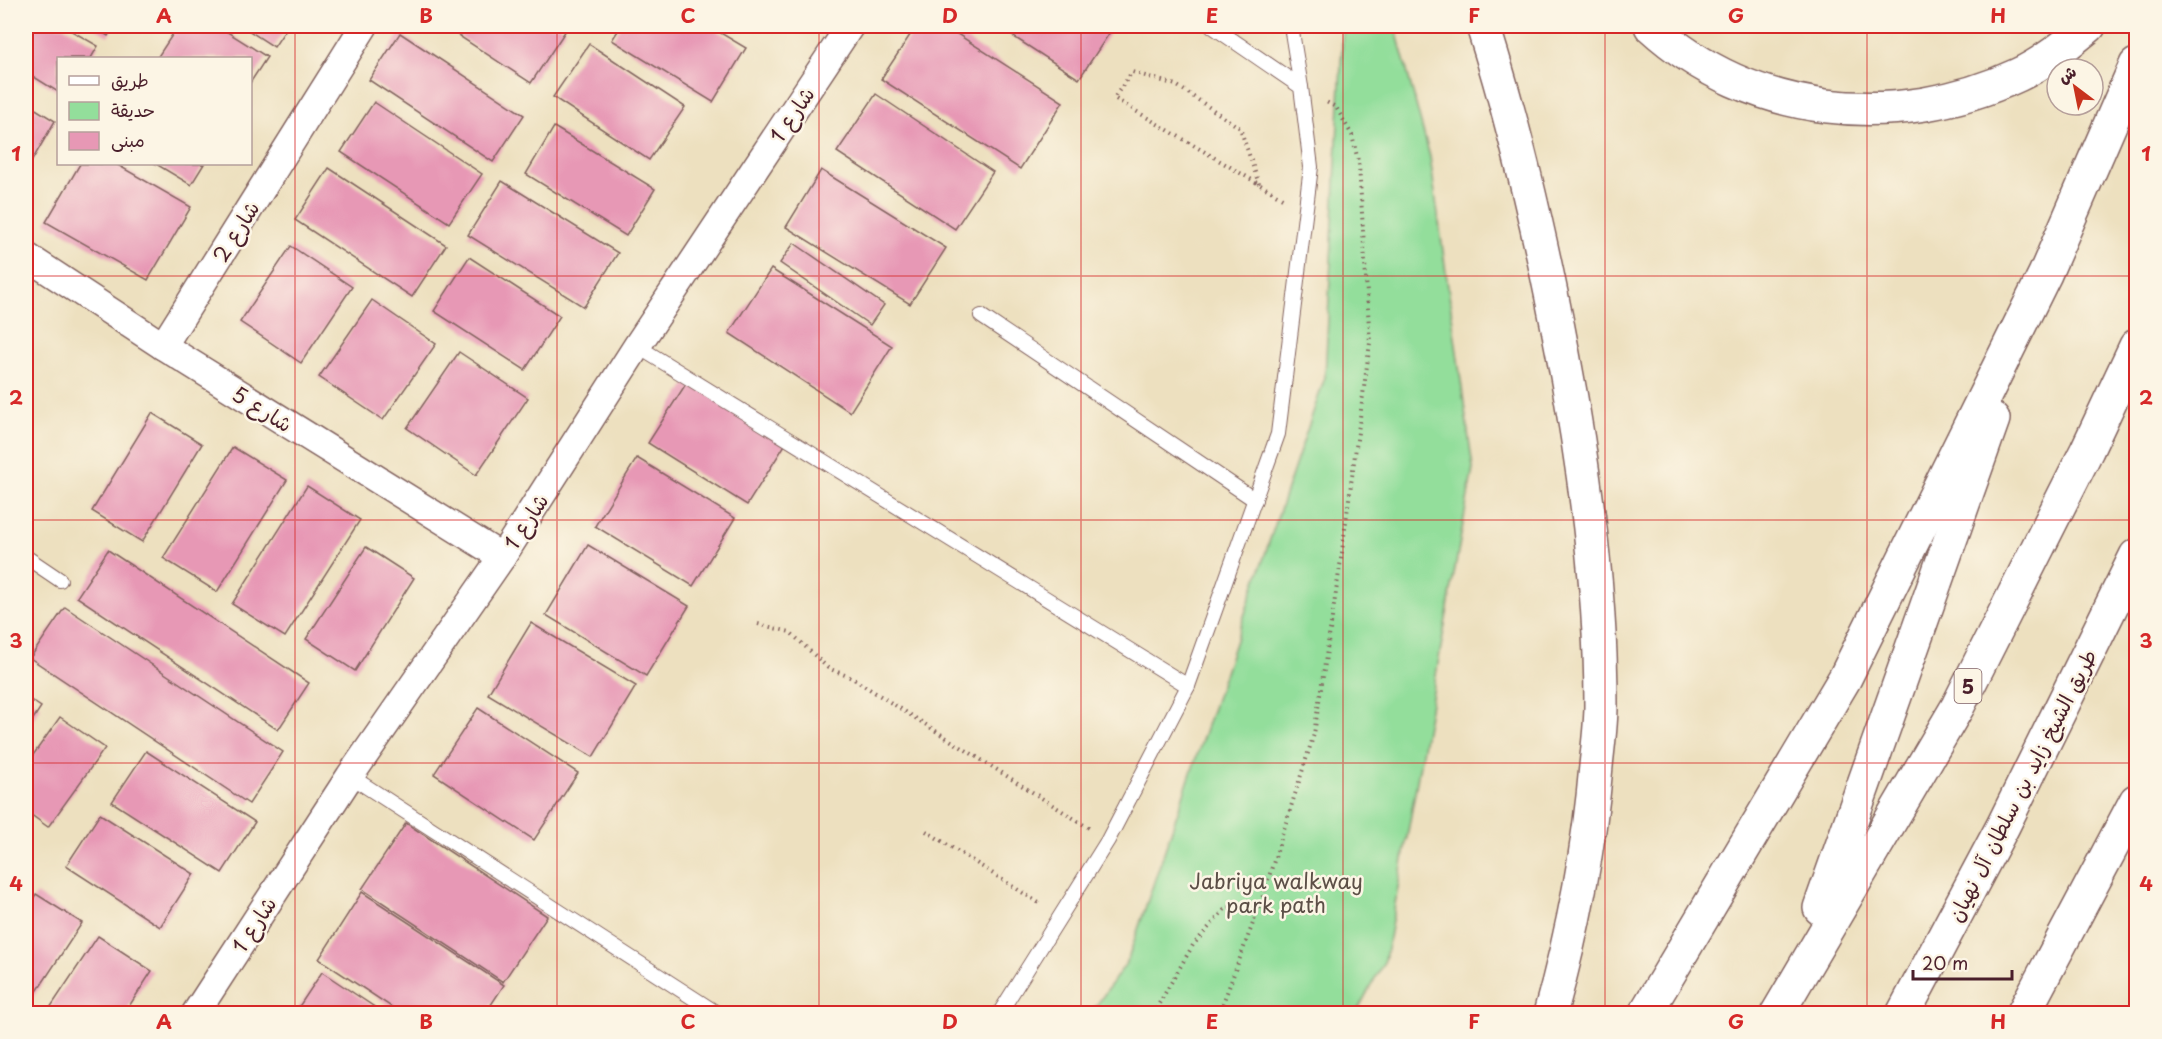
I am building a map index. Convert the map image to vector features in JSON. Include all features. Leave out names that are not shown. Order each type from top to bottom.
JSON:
[{"type":"highway","points":[[1483,26],[1504,94],[1552,294],[1586,481],[1596,606],[1601,706],[1593,794],[1571,937],[1550,1014]]},
{"type":"highway","points":[[1651,26],[1700,63],[1751,88],[1804,104],[1864,110],[1928,104],[1987,88],[2020,74],[2046,59],[2089,26]]},
{"type":"highway","points":[[1645,1014],[1845,678],[2045,274],[2136,65]]},
{"type":"highway","points":[[1785,1000],[2045,274]]},
{"type":"highway","name":"5","points":[[1785,1000],[1958,705],[2087,450],[2136,346]]},
{"type":"highway","name":"طريق الشيخ زايد بن سلطان آل نهيان","points":[[1903,1014],[2003,826],[2136,556]]},
{"type":"highway","points":[[2023,1014],[2136,801]]},
{"type":"street","name":"شارع 2","points":[[162,346],[364,26]]},
{"type":"street","name":"شارع 1","points":[[195,1014],[351,776],[502,557],[637,346],[850,26]]},
{"type":"street","name":"شارع 5","points":[[26,256],[162,346],[502,557]]},
{"type":"lane","points":[[1212,26],[1301,87]]},
{"type":"lane","points":[[999,1014],[1108,840],[1188,686],[1278,434],[1311,167],[1291,26]]},
{"type":"lane","points":[[981,316],[1255,500]]},
{"type":"lane","points":[[637,346],[1188,686]]},
{"type":"lane","points":[[26,557],[60,580]]},
{"type":"lane","points":[[351,776],[718,1014]]},
{"type":"path","points":[[1259,184],[1240,128],[1176,85],[1132,72],[1113,98],[1259,184],[1305,211]]},
{"type":"path","points":[[1216,1014],[1261,902],[1314,734],[1340,566],[1370,343],[1359,165],[1352,135],[1336,107],[1301,87]]},
{"type":"path","points":[[758,624],[790,632],[828,668],[852,678],[1108,840]]},
{"type":"path","points":[[926,831],[1060,916]]},
{"type":"path","points":[[1153,1014],[1193,945],[1226,908],[1261,902]]},
{"type":"green space","name":"Jabriya walkway park path","points":[[1343,26],[1395,26],[1430,157],[1473,468],[1385,960],[1356,1013],[1091,1013],[1127,962],[1325,377]]},
{"type":"building","points":[[26,26],[63,26],[98,46],[92,57],[57,57],[57,91],[26,72]]},
{"type":"building","points":[[92,26],[114,26],[108,36]]},
{"type":"building","points":[[178,26],[218,26],[267,57],[252,80],[252,57],[158,57]]},
{"type":"building","points":[[242,26],[288,26],[274,47]]},
{"type":"building","points":[[444,26],[559,26],[566,30],[531,83]]},
{"type":"building","points":[[621,26],[709,26],[746,48],[713,102],[612,40]]},
{"type":"building","points":[[916,26],[945,26],[1063,102],[1020,169],[881,79]]},
{"type":"building","points":[[997,26],[1114,26],[1079,79]]},
{"type":"building","points":[[400,33],[524,115],[493,162],[369,80]]},
{"type":"building","points":[[589,44],[685,107],[649,160],[553,97]]},
{"type":"building","points":[[876,94],[993,172],[955,229],[837,152]]},
{"type":"building","points":[[374,102],[482,174],[449,223],[341,152]]},
{"type":"building","points":[[26,103],[55,121],[26,171]]},
{"type":"building","points":[[554,127],[655,189],[626,236],[526,174]]},
{"type":"building","points":[[79,165],[118,165],[191,207],[148,280],[46,222]]},
{"type":"building","points":[[158,165],[203,165],[191,185]]},
{"type":"building","points":[[329,168],[446,245],[412,297],[295,220]]},
{"type":"building","points":[[821,170],[946,248],[910,304],[786,227]]},
{"type":"building","points":[[502,181],[618,253],[584,307],[468,235]]},
{"type":"building","points":[[794,243],[884,305],[870,325],[780,263]]},
{"type":"building","points":[[291,246],[352,287],[301,363],[240,322]]},
{"type":"building","points":[[469,257],[560,316],[525,370],[434,311]]},
{"type":"building","points":[[771,269],[892,346],[850,412],[729,333]]},
{"type":"building","points":[[372,300],[436,344],[383,420],[319,377]]},
{"type":"building","points":[[459,352],[528,398],[476,475],[407,428]]},
{"type":"building","points":[[689,379],[788,440],[747,505],[648,443]]},
{"type":"building","points":[[152,413],[202,444],[142,542],[92,511]]},
{"type":"building","points":[[233,447],[287,480],[217,592],[163,558]]},
{"type":"building","points":[[637,458],[735,518],[693,586],[595,526]]},
{"type":"building","points":[[307,486],[360,520],[285,637],[232,604]]},
{"type":"building","points":[[588,545],[689,606],[646,676],[546,615]]},
{"type":"building","points":[[366,547],[414,578],[355,671],[306,639]]},
{"type":"building","points":[[108,550],[309,683],[278,730],[77,597]]},
{"type":"building","points":[[65,607],[283,752],[249,804],[30,658]]},
{"type":"building","points":[[531,623],[636,686],[593,757],[488,694]]},
{"type":"building","points":[[26,697],[41,707],[26,730]]},
{"type":"building","points":[[478,708],[578,773],[534,840],[434,774]]},
{"type":"building","points":[[60,717],[105,748],[48,827],[26,811],[26,765]]},
{"type":"building","points":[[146,751],[255,822],[222,873],[112,802]]},
{"type":"building","points":[[100,814],[194,874],[160,927],[66,866]]},
{"type":"building","points":[[406,823],[547,916],[503,982],[362,889]]},
{"type":"building","points":[[362,892],[504,985],[485,1014],[402,1014],[319,959]]},
{"type":"building","points":[[36,894],[82,923],[26,1008],[26,911]]},
{"type":"building","points":[[98,936],[152,971],[124,1014],[46,1014]]},
{"type":"building","points":[[322,972],[385,1014],[294,1014]]}]
